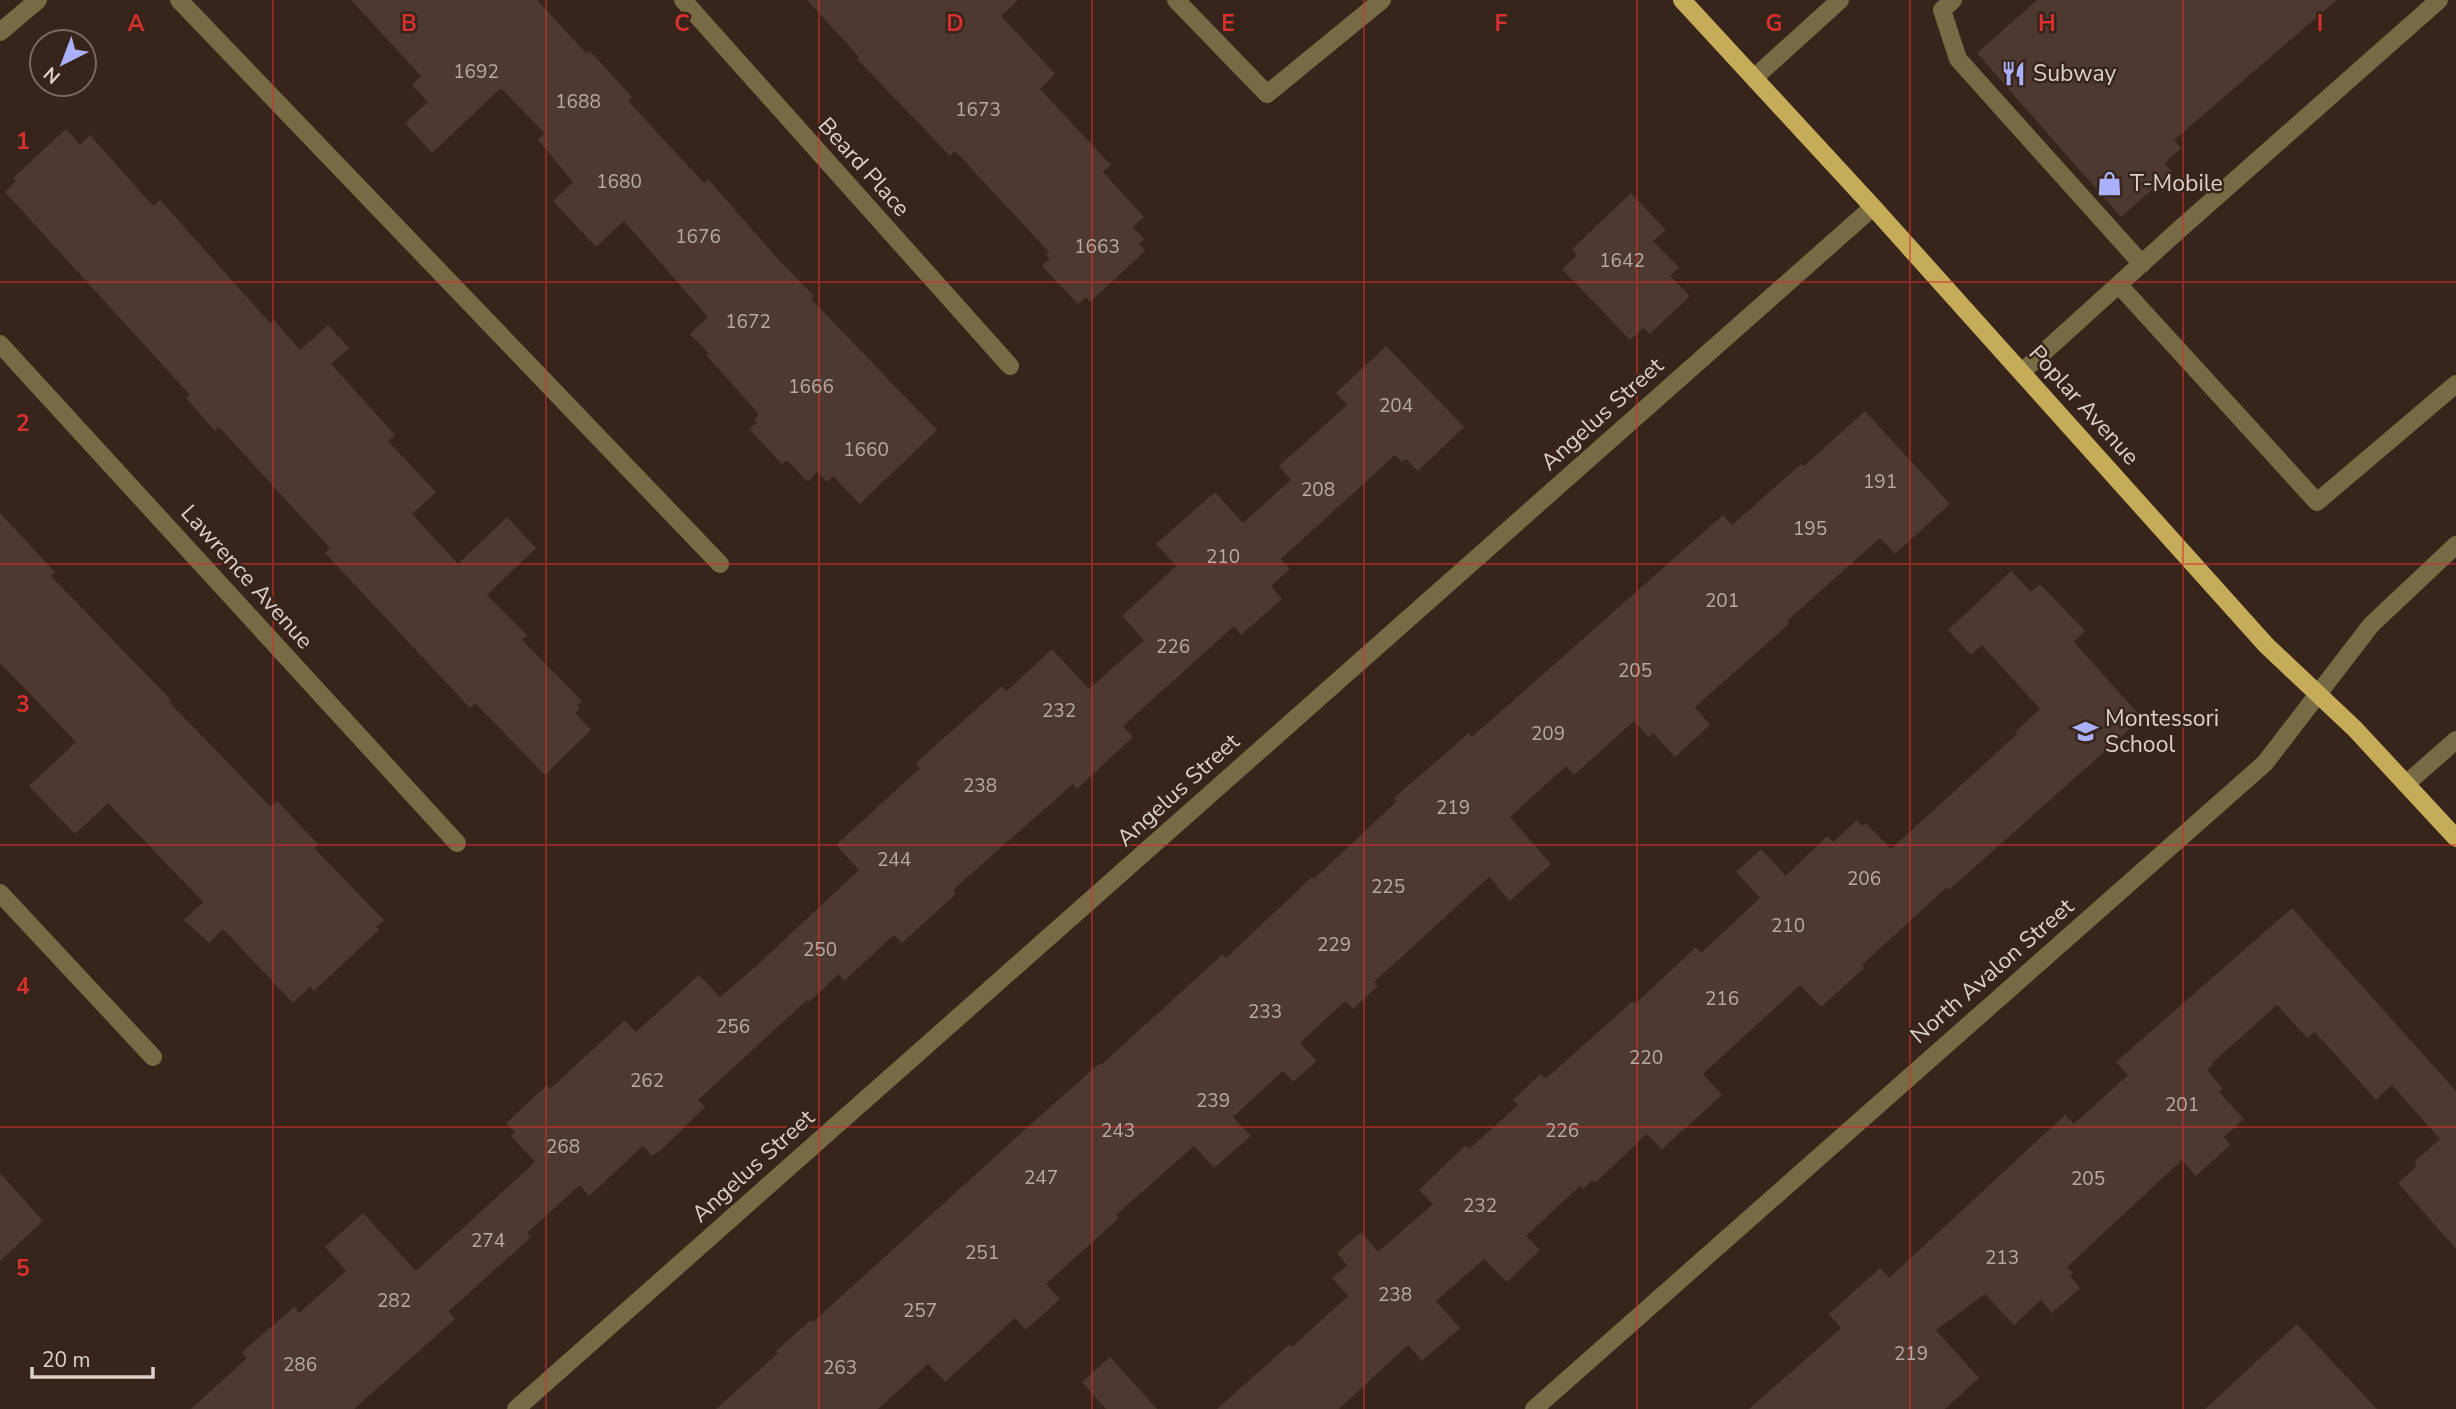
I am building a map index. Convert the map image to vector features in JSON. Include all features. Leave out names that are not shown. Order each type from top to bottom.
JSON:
[{"type":"main road","name":"Poplar Avenue","points":[[1682,0],[1873,207],[2266,645],[2355,729],[2456,838]]},
{"type":"street","points":[[0,32],[38,0]]},
{"type":"street","points":[[179,0],[720,564]]},
{"type":"street","name":"Beard Place","points":[[682,0],[1010,366]]},
{"type":"street","points":[[1176,0],[1267,94],[1382,0]]},
{"type":"street","points":[[1754,78],[1840,0]]},
{"type":"street","points":[[1953,0],[1942,10],[1958,59],[2142,264]]},
{"type":"street","points":[[2022,372],[2439,0]]},
{"type":"street","name":"Angelus Street","points":[[516,1409],[1873,207]]},
{"type":"street","points":[[2119,285],[2317,502],[2456,384]]},
{"type":"street","name":"Lawrence Avenue","points":[[0,344],[457,843]]},
{"type":"street","name":"North Avalon Street","points":[[1534,1409],[2264,763],[2371,625],[2453,554]]},
{"type":"street","points":[[2406,784],[2456,740]]},
{"type":"street","points":[[0,893],[153,1057]]},
{"type":"building","points":[[351,0],[537,0],[587,54],[590,51],[632,97],[628,101],[704,183],[708,179],[814,296],[811,299],[937,430],[860,504],[833,476],[827,482],[817,472],[808,482],[787,460],[782,464],[749,429],[757,422],[754,420],[759,414],[690,334],[708,317],[624,221],[596,247],[553,201],[573,182],[538,140],[544,133],[501,88],[432,153],[405,123],[428,102],[412,85],[421,76]]},
{"type":"building","points":[[807,0],[1018,0],[1001,16],[1055,74],[1040,89],[1111,165],[1103,172],[1144,217],[1133,227],[1144,239],[1139,244],[1145,251],[1090,302],[1086,297],[1078,304],[1042,266],[1050,259],[1046,254],[1049,252],[955,151],[950,156],[857,59],[859,57]]},
{"type":"building","points":[[2037,0],[2337,0],[2174,140],[2181,148],[2165,163],[2172,172],[2121,217],[1977,53]]},
{"type":"building","points":[[66,129],[80,145],[90,135],[153,206],[160,200],[270,323],[274,320],[300,350],[328,325],[349,348],[331,364],[395,435],[388,441],[436,492],[412,514],[458,564],[507,517],[536,548],[487,595],[527,635],[522,640],[582,701],[575,713],[591,730],[545,775],[475,703],[470,708],[325,553],[330,548],[219,427],[215,431],[186,398],[190,395],[5,192],[16,181],[13,178]]},
{"type":"building","points":[[1631,193],[1666,230],[1653,241],[1679,267],[1670,276],[1690,296],[1650,334],[1643,328],[1630,340],[1562,269],[1577,255],[1572,249]]},
{"type":"building","points":[[1386,346],[1464,427],[1418,471],[1406,459],[1402,462],[1395,455],[1281,559],[1290,569],[1271,586],[1282,599],[1241,635],[1234,626],[1123,726],[1133,737],[1077,789],[1073,784],[953,890],[956,894],[902,943],[894,935],[844,981],[839,974],[809,1002],[807,1000],[698,1100],[705,1107],[662,1149],[652,1156],[643,1146],[589,1196],[580,1185],[527,1233],[531,1237],[449,1311],[455,1319],[354,1409],[191,1409],[247,1358],[242,1352],[294,1307],[299,1313],[346,1271],[325,1247],[363,1213],[416,1271],[535,1162],[511,1136],[515,1133],[506,1123],[547,1085],[550,1089],[625,1020],[636,1032],[699,975],[720,997],[753,969],[859,870],[836,845],[920,768],[916,763],[1002,686],[1007,691],[1052,649],[1089,689],[1144,640],[1122,616],[1176,566],[1156,544],[1215,492],[1243,523],[1291,480],[1279,466],[1347,405],[1336,393]]},
{"type":"building","points":[[1865,411],[1950,504],[1895,554],[1880,538],[1787,621],[1789,624],[1695,707],[1710,725],[1675,757],[1653,733],[1649,737],[1634,721],[1574,775],[1566,766],[1510,817],[1551,864],[1510,901],[1489,877],[1374,982],[1378,986],[1353,1009],[1345,1001],[1300,1043],[1317,1061],[1293,1082],[1283,1071],[1233,1117],[1251,1136],[1214,1168],[1194,1146],[1116,1215],[1119,1218],[1046,1284],[1060,1299],[1026,1330],[1015,1318],[945,1382],[928,1364],[878,1409],[716,1409],[778,1353],[776,1351],[811,1320],[813,1322],[1040,1116],[1100,1063],[1101,1065],[1223,954],[1226,958],[1312,877],[1314,879],[1397,801],[1394,798],[1469,733],[1472,737],[1723,515],[1732,525]]},
{"type":"building","points":[[0,513],[55,572],[51,576],[171,700],[169,702],[271,807],[277,801],[318,844],[314,848],[384,920],[376,927],[379,930],[314,991],[310,987],[293,1003],[223,929],[209,943],[184,920],[203,902],[108,803],[75,834],[29,786],[76,742],[0,663]]},
{"type":"building","points":[[2011,571],[2031,592],[2040,584],[2085,631],[2074,642],[2142,718],[1949,890],[1947,887],[1862,965],[1864,968],[1821,1007],[1800,985],[1703,1074],[1722,1095],[1662,1149],[1647,1134],[1595,1183],[1593,1180],[1583,1189],[1580,1186],[1526,1236],[1540,1250],[1507,1282],[1484,1259],[1436,1301],[1460,1328],[1422,1361],[1408,1345],[1339,1409],[1217,1409],[1348,1296],[1332,1278],[1347,1265],[1337,1253],[1361,1232],[1378,1252],[1433,1204],[1419,1190],[1466,1145],[1469,1149],[1518,1105],[1513,1100],[1540,1074],[1545,1078],[1550,1075],[1633,1001],[1635,1004],[1696,947],[1701,953],[1760,898],[1736,872],[1761,849],[1786,876],[1827,836],[1833,842],[1857,820],[1862,826],[1866,823],[1891,849],[2017,734],[2015,732],[2040,709],[1982,645],[1971,655],[1948,630]]},
{"type":"building","points":[[2292,908],[2456,1091],[2456,1249],[2398,1183],[2417,1166],[2414,1162],[2440,1139],[2392,1085],[2376,1100],[2315,1032],[2307,1038],[2277,1005],[2207,1070],[2223,1089],[2219,1092],[2244,1119],[2224,1137],[2230,1145],[2196,1176],[2182,1160],[2067,1267],[2073,1273],[2070,1276],[2080,1288],[2052,1313],[2041,1300],[2014,1325],[1985,1294],[1936,1330],[1979,1378],[1945,1409],[1749,1409],[1841,1328],[1829,1314],[1880,1268],[1889,1278],[2065,1115],[2074,1124],[2128,1075],[2116,1062]]},
{"type":"building","points":[[0,1173],[43,1221],[0,1261]]},
{"type":"building","points":[[2297,1324],[2377,1409],[2205,1409]]},
{"type":"building","points":[[1110,1357],[1157,1409],[1106,1409],[1082,1382]]},
{"type":"place","name":"Subway","points":[[2013,73]]},
{"type":"place","name":"T-Mobile","points":[[2110,183]]},
{"type":"place","name":"Montessori School","points":[[2085,731]]}]
